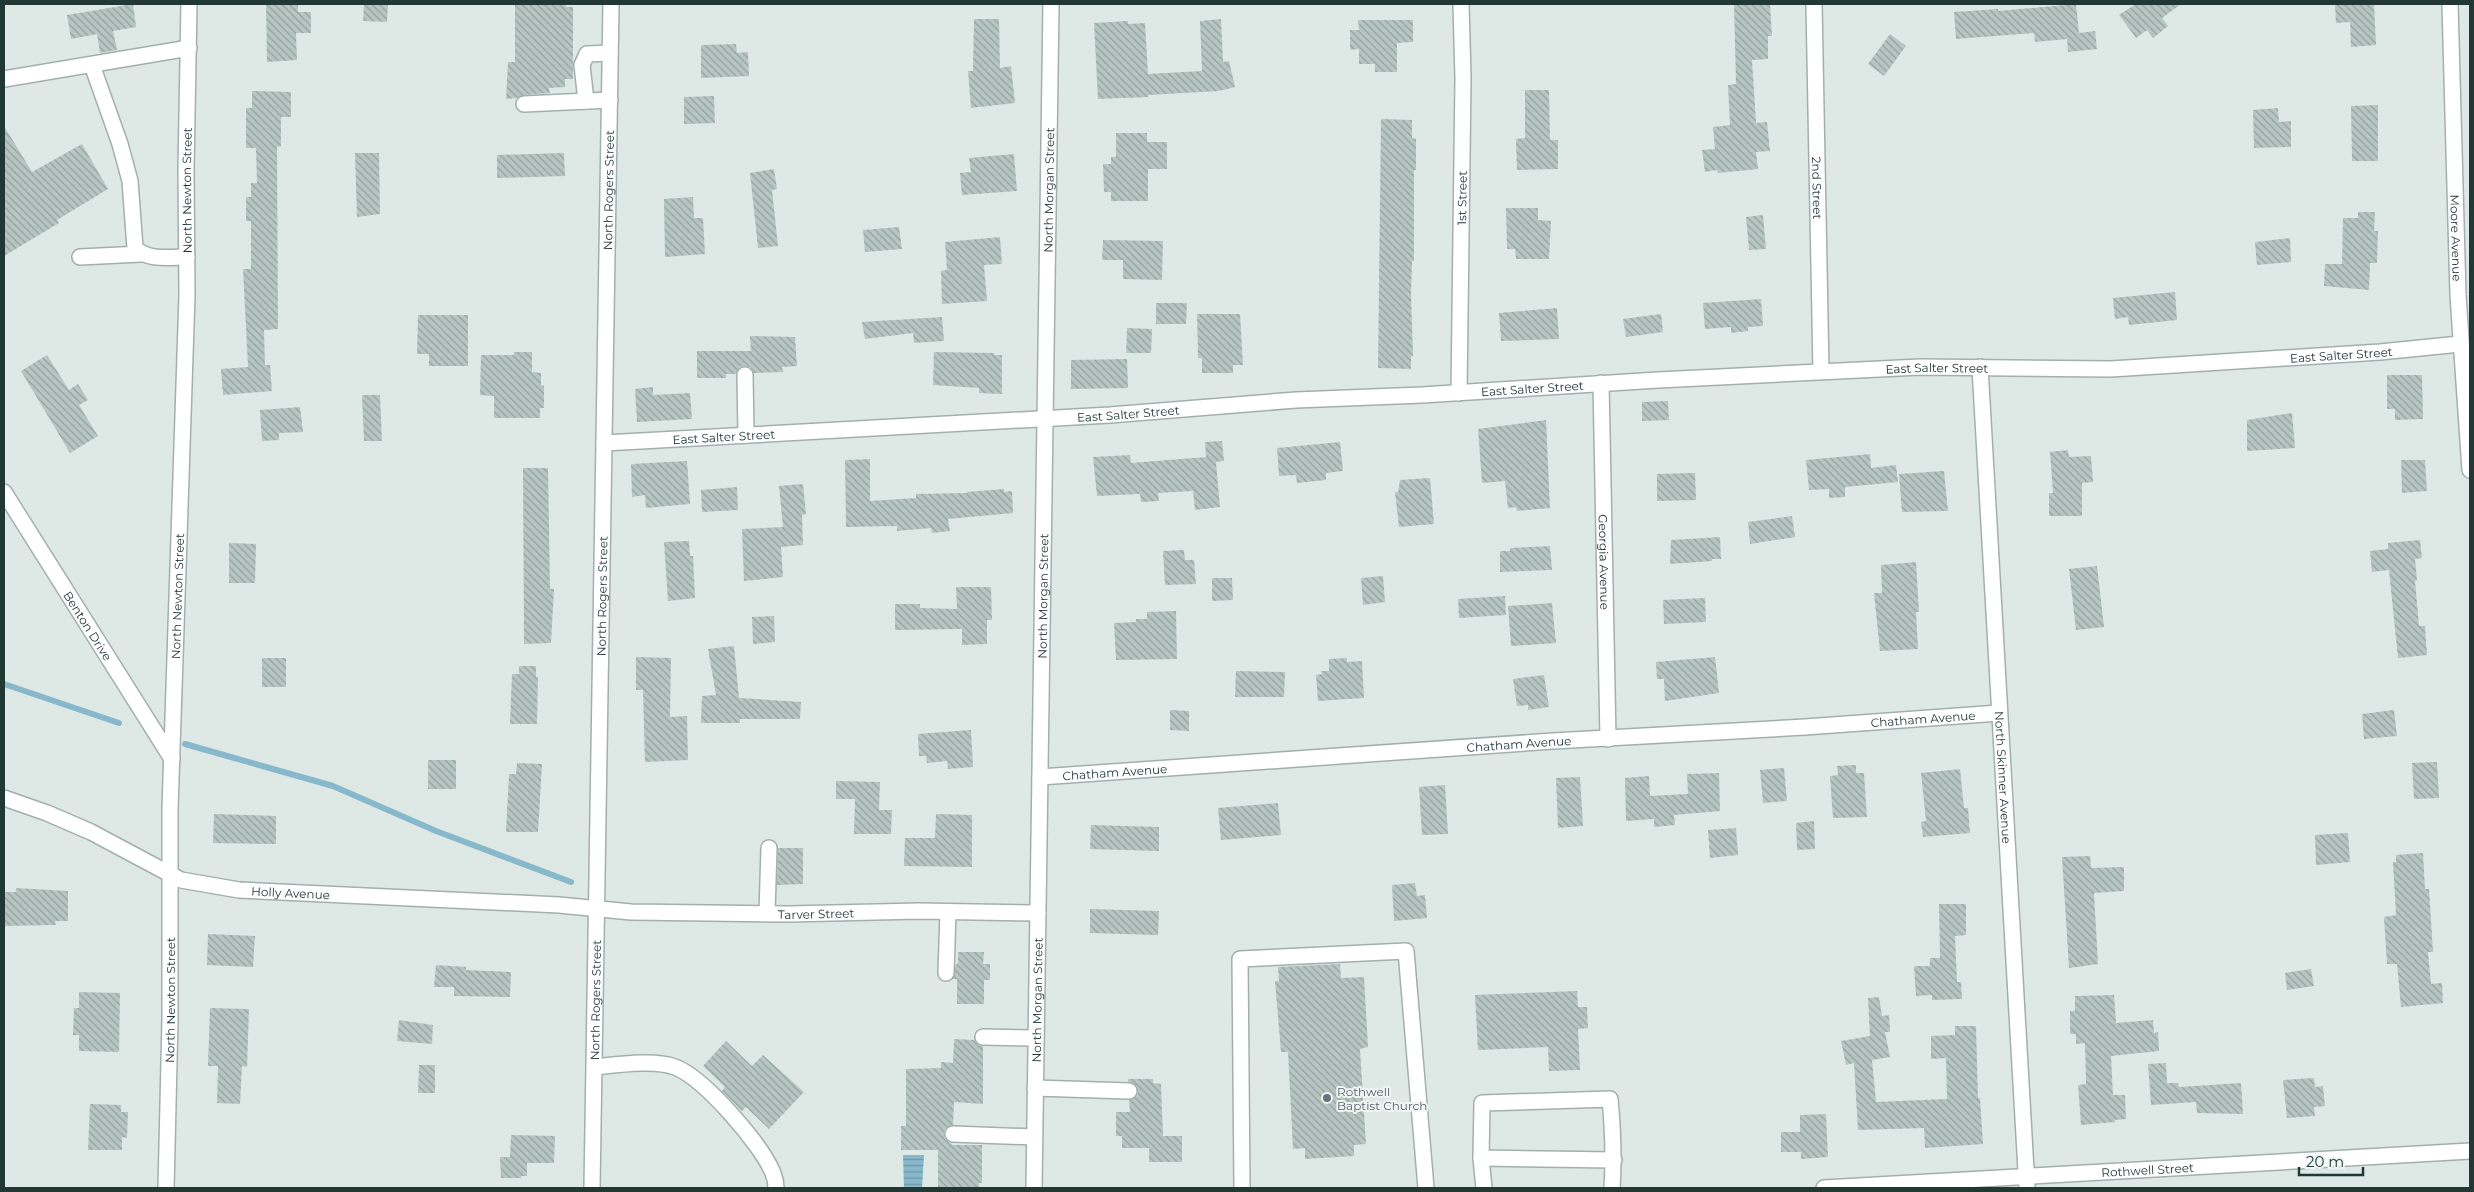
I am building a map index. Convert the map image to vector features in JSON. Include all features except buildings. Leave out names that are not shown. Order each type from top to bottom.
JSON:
[{"type":"street","name":"North Newton Street","points":[[166,1188],[170,1020],[172,759],[187,257],[189,4]]},
{"type":"street","name":"North Rogers Street","points":[[592,1188],[611,4]]},
{"type":"street","name":"North Morgan Street","points":[[1034,1188],[1050,4]]},
{"type":"street","name":"1st Street","points":[[1459,393],[1463,78],[1461,4]]},
{"type":"street","name":"2nd Street","points":[[1814,4],[1821,372]]},
{"type":"street","name":"Moore Avenue","points":[[2450,4],[2460,344],[2470,470]]},
{"type":"street","points":[[4,79],[189,48]]},
{"type":"street","points":[[586,101],[582,65],[587,54],[610,53]]},
{"type":"street","points":[[92,65],[120,144],[130,181],[135,248],[141,254]]},
{"type":"street","points":[[524,104],[610,100]]},
{"type":"street","points":[[80,257],[141,254],[187,257]]},
{"type":"street","name":"East Salter Street","points":[[604,443],[1198,410],[1296,400],[1459,393],[1920,367],[2111,369],[2380,352],[2460,344]]},
{"type":"street","name":"North Skinner Avenue","points":[[1980,367],[2027,1182]]},
{"type":"street","points":[[745,375],[746,435]]},
{"type":"street","name":"Georgia Avenue","points":[[1601,384],[1608,739]]},
{"type":"street","name":"Benton Drive","points":[[4,492],[172,759]]},
{"type":"street","name":"Chatham Avenue","points":[[1040,777],[1999,713]]},
{"type":"street","name":"Holly Avenue","points":[[4,798],[47,813],[91,832],[170,876],[191,883],[239,890],[559,905],[596,910]]},
{"type":"street","points":[[767,914],[769,848]]},
{"type":"street","name":"Tarver Street","points":[[596,910],[767,914],[1038,913]]},
{"type":"street","points":[[946,973],[948,912]]},
{"type":"street","points":[[1242,1188],[1240,959],[1406,951],[1426,1188]]},
{"type":"street","points":[[983,1037],[1035,1038]]},
{"type":"street","points":[[594,1067],[641,1064],[674,1067],[704,1086],[739,1124],[763,1155],[774,1174],[776,1188]]},
{"type":"street","points":[[1035,1088],[1129,1091]]},
{"type":"street","points":[[1484,1188],[1481,1158],[1482,1103],[1610,1099],[1614,1160],[1612,1188]]},
{"type":"street","points":[[953,1134],[1034,1137]]},
{"type":"street","name":"Rothwell Street","points":[[1824,1188],[2027,1182],[2470,1151]]},
{"type":"street","points":[[1481,1158],[1614,1160]]},
{"type":"water","points":[[903,1155],[924,1155],[922,1188],[904,1188]]},
{"type":"waterway","points":[[4,684],[119,723]]},
{"type":"waterway","points":[[185,744],[333,786],[436,831],[571,882]]},
{"type":"place","name":"Rothwell Baptist Church","points":[[1327,1098]]}]
